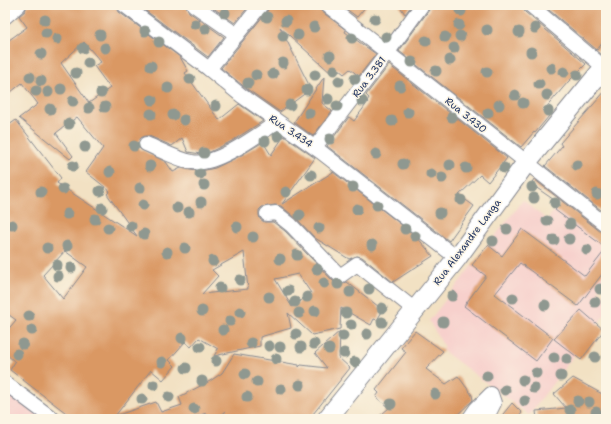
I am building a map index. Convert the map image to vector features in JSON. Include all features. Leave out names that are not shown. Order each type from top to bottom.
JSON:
[{"type":"street","points":[[5,17],[19,5]]},
{"type":"street","name":"Rua 3.434","points":[[124,5],[209,69],[242,96],[315,148],[457,258]]},
{"type":"street","points":[[194,5],[237,35]]},
{"type":"street","points":[[209,69],[261,5]]},
{"type":"street","name":"Rua 3.430","points":[[327,5],[606,225]]},
{"type":"street","name":"Rua 3.381","points":[[315,148],[422,5]]},
{"type":"street","points":[[530,5],[605,67]]},
{"type":"street","name":"Rua Alexandre Langa","points":[[327,419],[457,258],[526,163],[605,67]]},
{"type":"street","points":[[146,144],[186,160],[194,162],[205,161],[236,150],[277,122]]},
{"type":"street","points":[[267,214],[276,213],[291,225],[340,276],[357,264],[415,310]]},
{"type":"street","points":[[5,383],[53,419]]},
{"type":"street","points":[[469,419],[476,409],[491,394],[494,403],[487,417],[483,419]]},
{"type":"shaded area","points":[[523,200],[547,220],[555,210],[606,248],[606,280],[598,290],[606,297],[606,313],[529,415],[442,350],[444,347],[429,321]]},
{"type":"shaded area","points":[[5,383],[53,419],[5,419]]},
{"type":"building","points":[[27,5],[116,5],[119,12],[180,57],[188,71],[185,73],[219,120],[239,104],[263,121],[232,141],[210,152],[201,154],[188,152],[182,138],[172,146],[149,136],[141,138],[138,145],[140,149],[166,162],[173,172],[181,168],[201,171],[215,168],[240,156],[263,142],[271,155],[284,136],[315,158],[282,204],[333,172],[416,236],[433,256],[393,282],[362,257],[357,256],[349,259],[315,238],[297,219],[281,206],[275,205],[262,207],[259,210],[260,219],[264,222],[273,222],[285,231],[334,282],[341,284],[347,282],[383,310],[377,320],[374,319],[371,325],[341,308],[340,329],[312,335],[288,313],[291,328],[260,337],[260,346],[214,356],[218,349],[199,338],[191,347],[185,342],[169,360],[175,366],[163,380],[151,370],[115,416],[156,402],[161,412],[182,405],[179,397],[222,373],[234,354],[299,365],[299,367],[301,365],[327,368],[315,353],[340,331],[339,358],[350,368],[309,419],[230,419],[224,412],[214,419],[210,419],[206,413],[190,419],[74,419],[10,370],[15,362],[5,353],[5,333],[16,320],[5,312],[5,128],[16,120],[61,178],[57,183],[137,236],[107,194],[110,191],[86,172],[103,148],[77,117],[56,133],[73,156],[70,159],[19,118],[38,104],[22,83],[5,97],[5,43],[27,27],[19,16],[25,11]],"holes":[[[84,42],[101,62],[94,66],[110,88],[89,103],[61,63]],[[65,251],[87,267],[63,299],[43,275]],[[244,252],[248,289],[202,294],[218,276],[212,270]],[[298,274],[311,293],[292,307],[275,279]]]},
{"type":"building","points":[[138,5],[186,5],[189,12],[224,37],[208,57]]},
{"type":"building","points":[[209,5],[250,5],[235,23]]},
{"type":"building","points":[[269,5],[282,5],[286,9],[291,5],[319,5],[321,11],[346,30],[345,32],[376,54],[359,76],[350,69],[344,74],[338,69],[332,74],[280,27],[311,89],[280,112],[247,89],[221,68],[268,10]]},
{"type":"building","points":[[341,5],[367,5],[357,17]]},
{"type":"building","points":[[399,5],[412,5],[405,14]]},
{"type":"building","points":[[430,5],[522,5],[525,12],[586,64],[544,110],[549,116],[521,147],[399,51],[429,10]]},
{"type":"building","points":[[543,5],[606,5],[606,38],[597,50]]},
{"type":"building","points":[[389,65],[507,158],[488,182],[480,175],[459,195],[474,206],[449,241],[327,146],[349,117],[354,121],[368,102],[367,101],[369,98],[366,95]]},
{"type":"building","points":[[324,77],[322,103],[332,111],[313,136],[294,122]]},
{"type":"building","points":[[606,90],[606,214],[545,166],[562,146],[560,143]]},
{"type":"building","points":[[534,179],[601,232],[606,233],[606,248],[555,210],[560,204],[531,184]]},
{"type":"building","points":[[522,229],[585,276],[606,249],[606,269],[578,306],[520,263],[495,294],[553,338],[536,361],[464,306],[486,276],[472,265],[488,245],[502,256]]},
{"type":"building","points":[[581,310],[604,330],[581,360],[554,339]]},
{"type":"building","points":[[415,331],[443,351],[426,369],[446,384],[458,376],[472,395],[473,400],[453,419],[376,419],[389,408],[376,397],[379,393],[376,390],[406,352],[401,348]]},
{"type":"building","points":[[573,378],[606,396],[606,415],[602,419],[537,419],[536,411],[566,408],[554,394]]},
{"type":"building","points":[[512,403],[522,413],[517,419],[499,419]]}]
